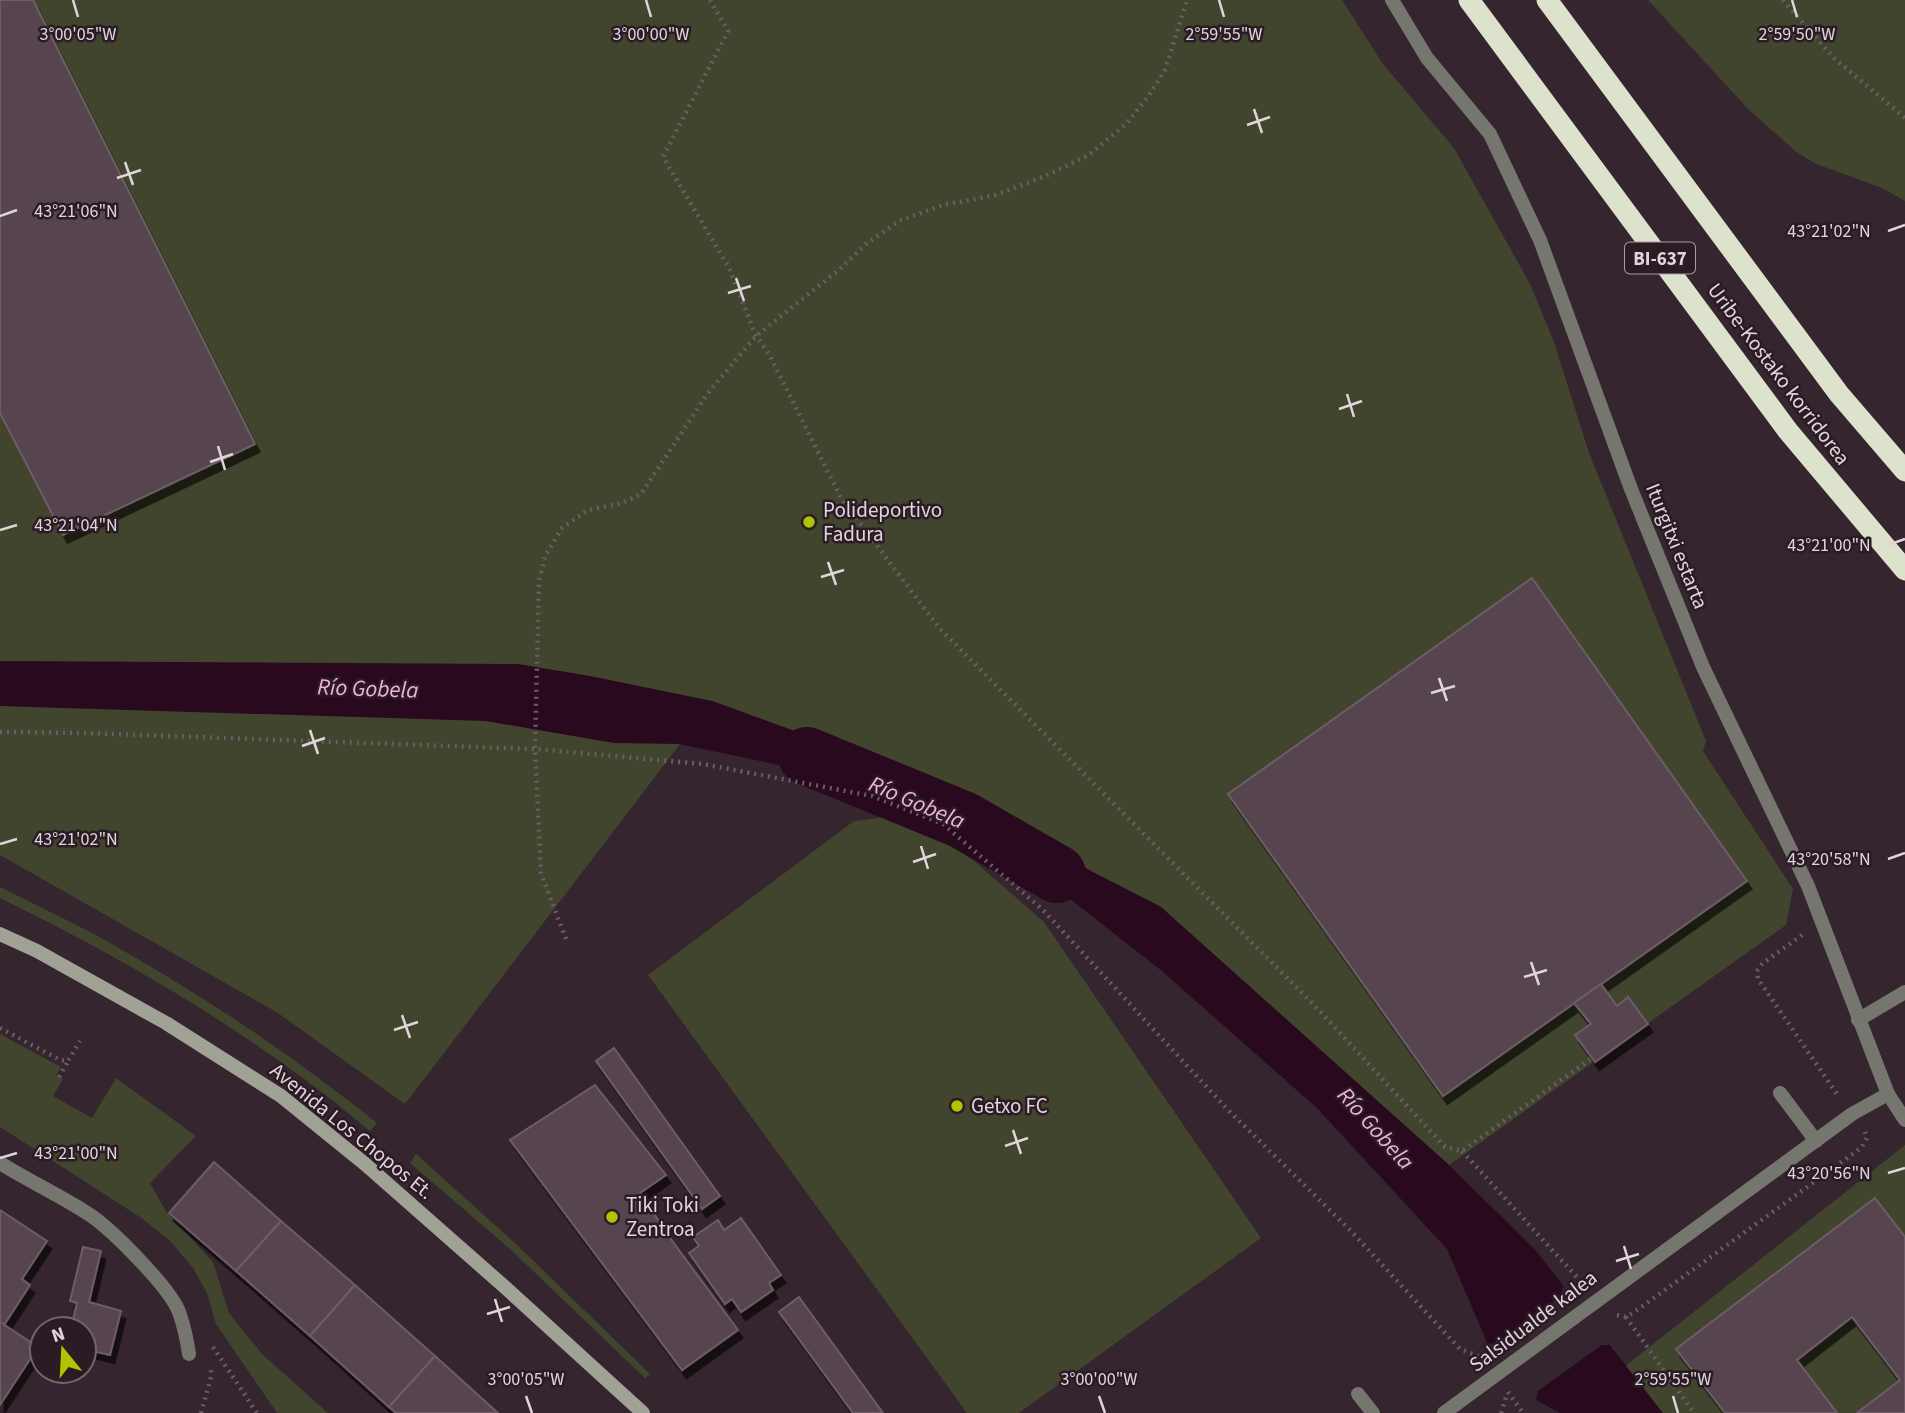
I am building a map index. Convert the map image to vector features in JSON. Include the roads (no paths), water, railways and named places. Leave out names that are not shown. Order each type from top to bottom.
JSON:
[{"type":"highway","name":"Uribe-Kostako korridorea","points":[[1469,0],[1788,431],[1905,570]]},
{"type":"highway","name":"Uribe-Kostako korridorea","points":[[1547,0],[1839,394],[1905,471]]},
{"type":"street","name":"Iturgitxi estarta","points":[[1392,0],[1427,58],[1490,134],[1540,240],[1631,489],[1698,654],[1808,886],[1888,1094],[1905,1120]]},
{"type":"street","name":"Avenida Los Chopos Et.","points":[[0,934],[37,951],[166,1023],[281,1096],[365,1164],[643,1413]]},
{"type":"street","points":[[1858,1020],[1905,992]]},
{"type":"street","points":[[1780,1093],[1816,1140]]},
{"type":"street","name":"Salsidualde kalea","points":[[1444,1413],[1816,1140],[1869,1103],[1888,1094]]},
{"type":"street","points":[[0,1163],[84,1211],[119,1239],[155,1279],[178,1310],[189,1354]]},
{"type":"street","points":[[1358,1394],[1373,1413]]},
{"type":"water","points":[[0,661],[518,664],[712,701],[877,761],[1161,907],[1449,1165],[1536,1251],[1663,1413],[1560,1413],[1522,1392],[1489,1347],[1447,1249],[1317,1108],[1162,971],[939,796],[903,791],[679,744],[614,743],[486,721],[0,706]]},
{"type":"waterway","name":"Río Gobela","points":[[807,756],[963,820],[1057,874]]},
{"type":"place","name":"Polideportivo Fadura","points":[[809,522]]},
{"type":"place","name":"Getxo FC","points":[[957,1106]]},
{"type":"place","name":"Tiki Toki Zentroa","points":[[612,1217]]}]
